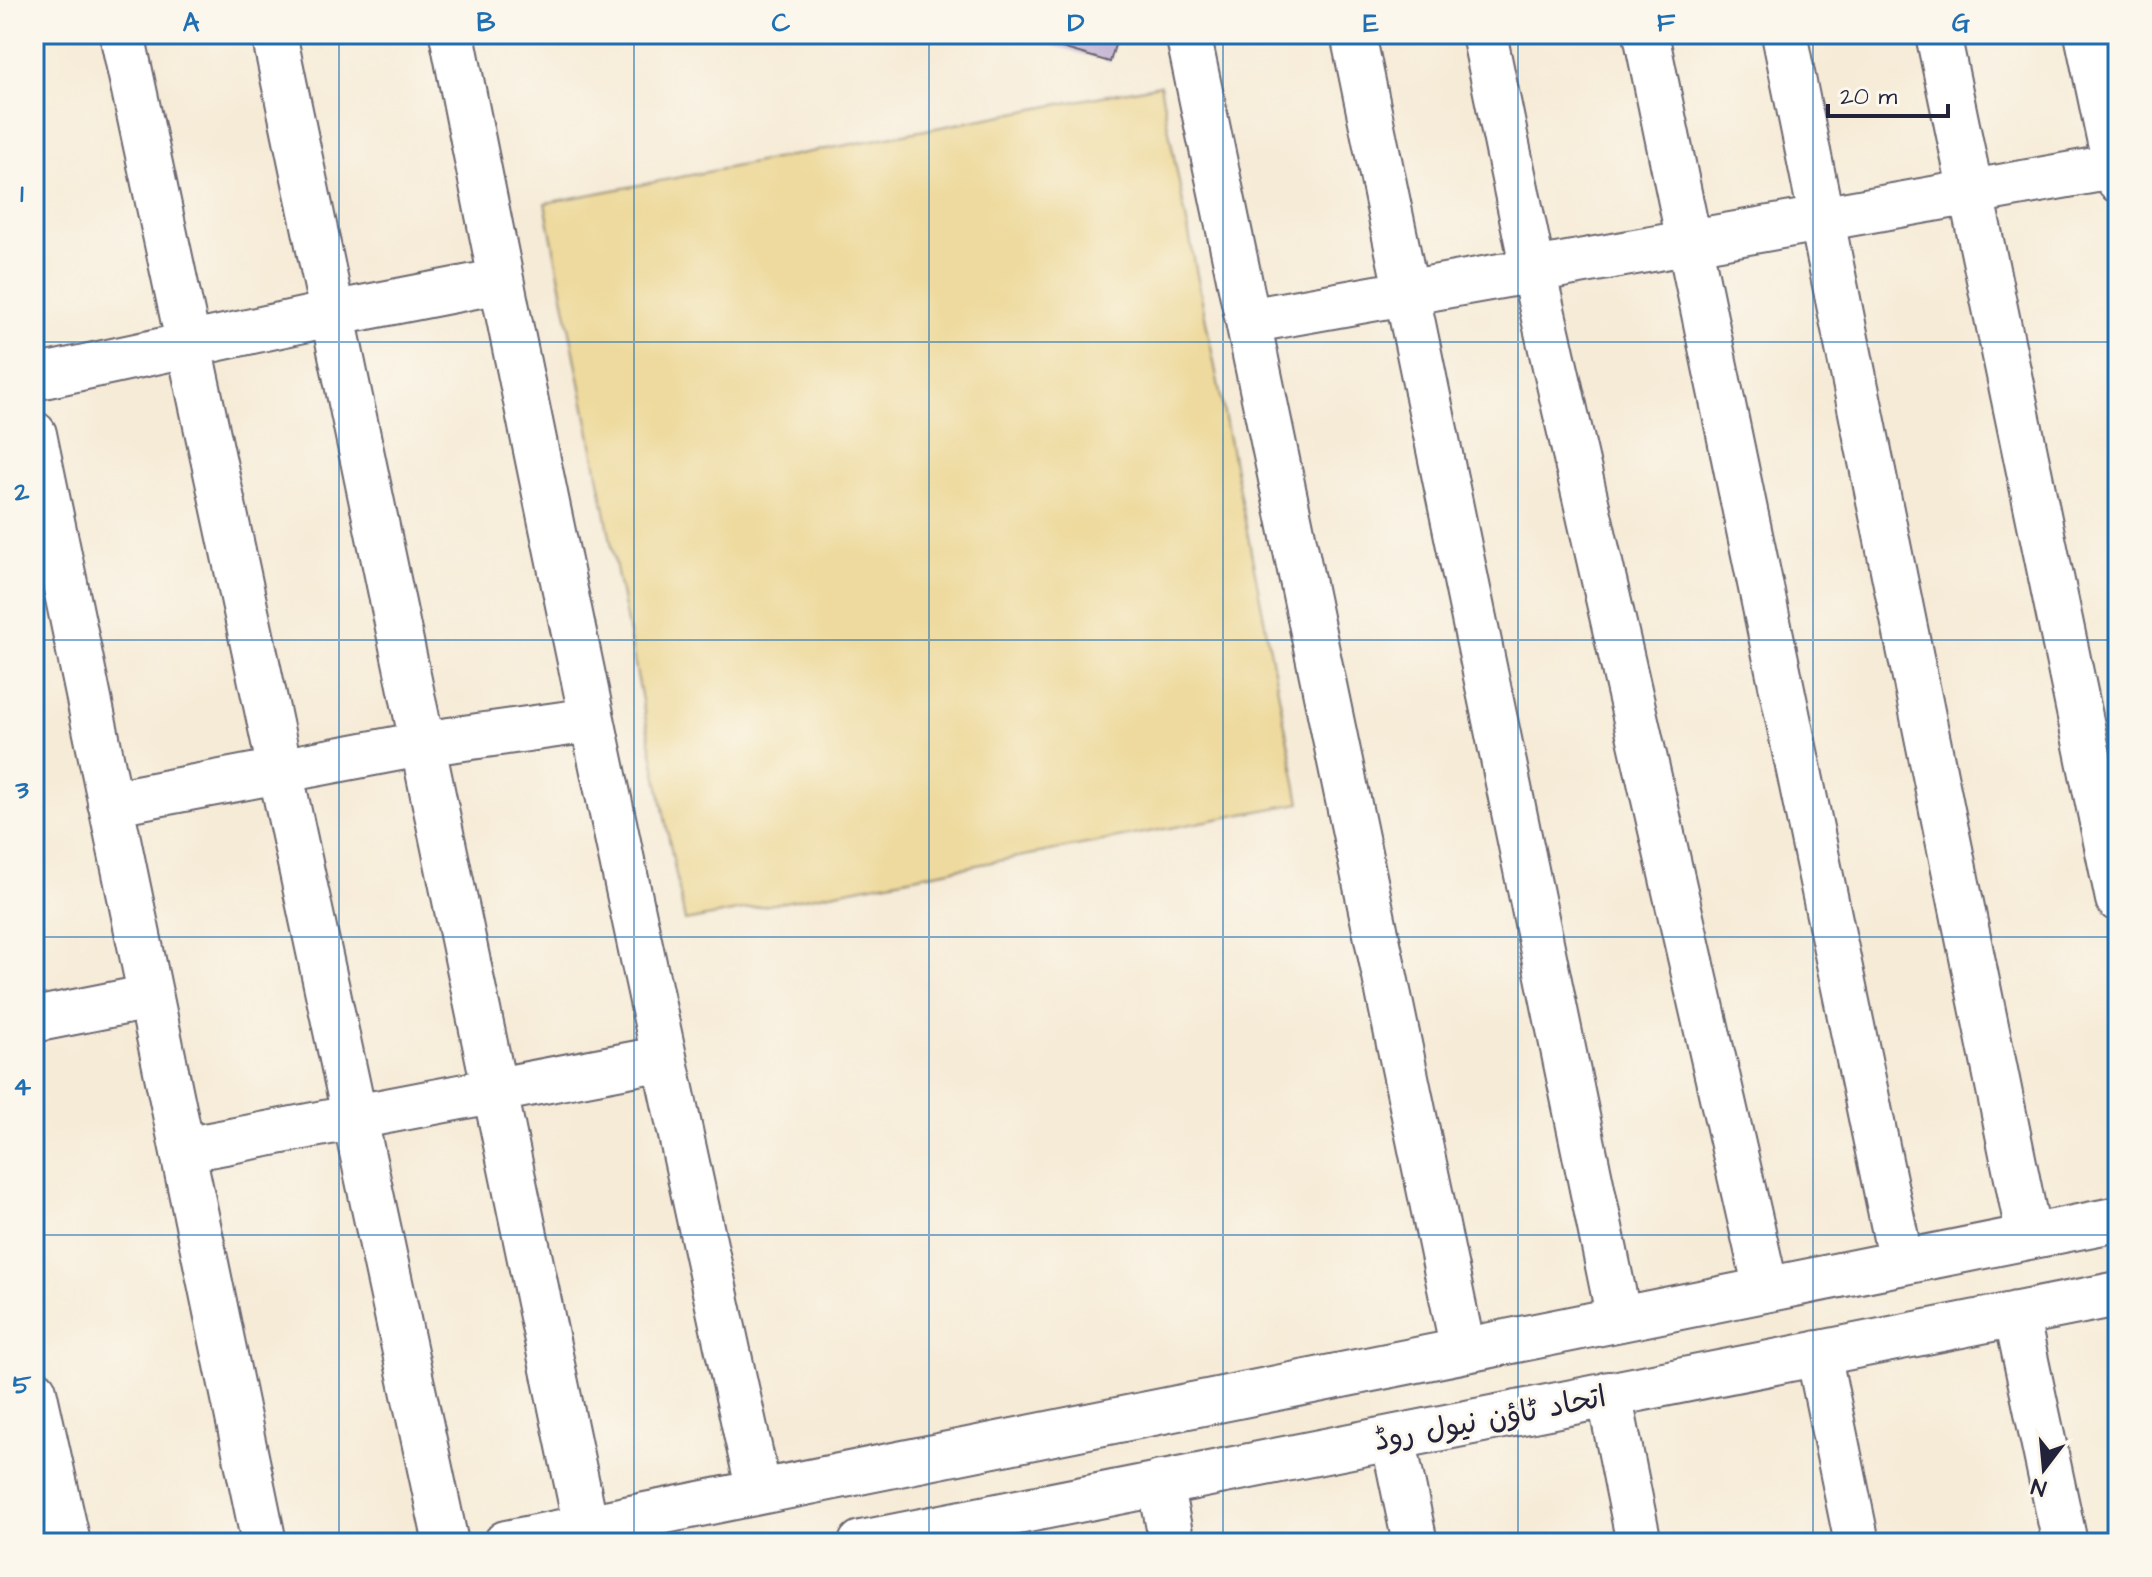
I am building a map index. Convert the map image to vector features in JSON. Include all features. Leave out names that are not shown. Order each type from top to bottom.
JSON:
[{"type":"street","points":[[122,34],[446,1543]]},
{"type":"street","points":[[274,34],[586,1527]]},
{"type":"street","points":[[452,34],[592,720],[759,1492]]},
{"type":"street","points":[[1188,34],[1463,1350]]},
{"type":"street","points":[[1353,34],[1619,1319]]},
{"type":"street","points":[[1484,34],[1533,270],[1766,1289]]},
{"type":"street","points":[[1646,34],[1901,1262]]},
{"type":"street","points":[[1784,34],[2029,1237]]},
{"type":"street","points":[[1938,34],[2118,899]]},
{"type":"street","points":[[1248,321],[1970,192],[2117,171],[2087,34]]},
{"type":"street","points":[[34,378],[501,281]]},
{"type":"street","points":[[34,434],[264,1543]]},
{"type":"street","points":[[110,803],[421,744],[592,720]]},
{"type":"street","points":[[34,1020],[150,997]]},
{"type":"street","points":[[183,1150],[664,1058]]},
{"type":"street","points":[[506,1543],[2118,1219]]},
{"type":"street","name":"اتحاد ٹاؤن نیول روڈ","points":[[861,1543],[943,1535],[1160,1483],[2118,1294]]},
{"type":"street","points":[[2016,1314],[2065,1543]]},
{"type":"street","points":[[1818,1353],[1857,1543]]},
{"type":"street","points":[[34,1391],[68,1543]]},
{"type":"street","points":[[1609,1394],[1639,1543]]},
{"type":"street","points":[[1393,1438],[1415,1543]]},
{"type":"street","points":[[1160,1483],[1172,1543]]},
{"type":"sand","points":[[1160,85],[1300,803],[685,921],[545,203]]},
{"type":"building","points":[[1014,34],[1118,34],[1110,62]]}]
